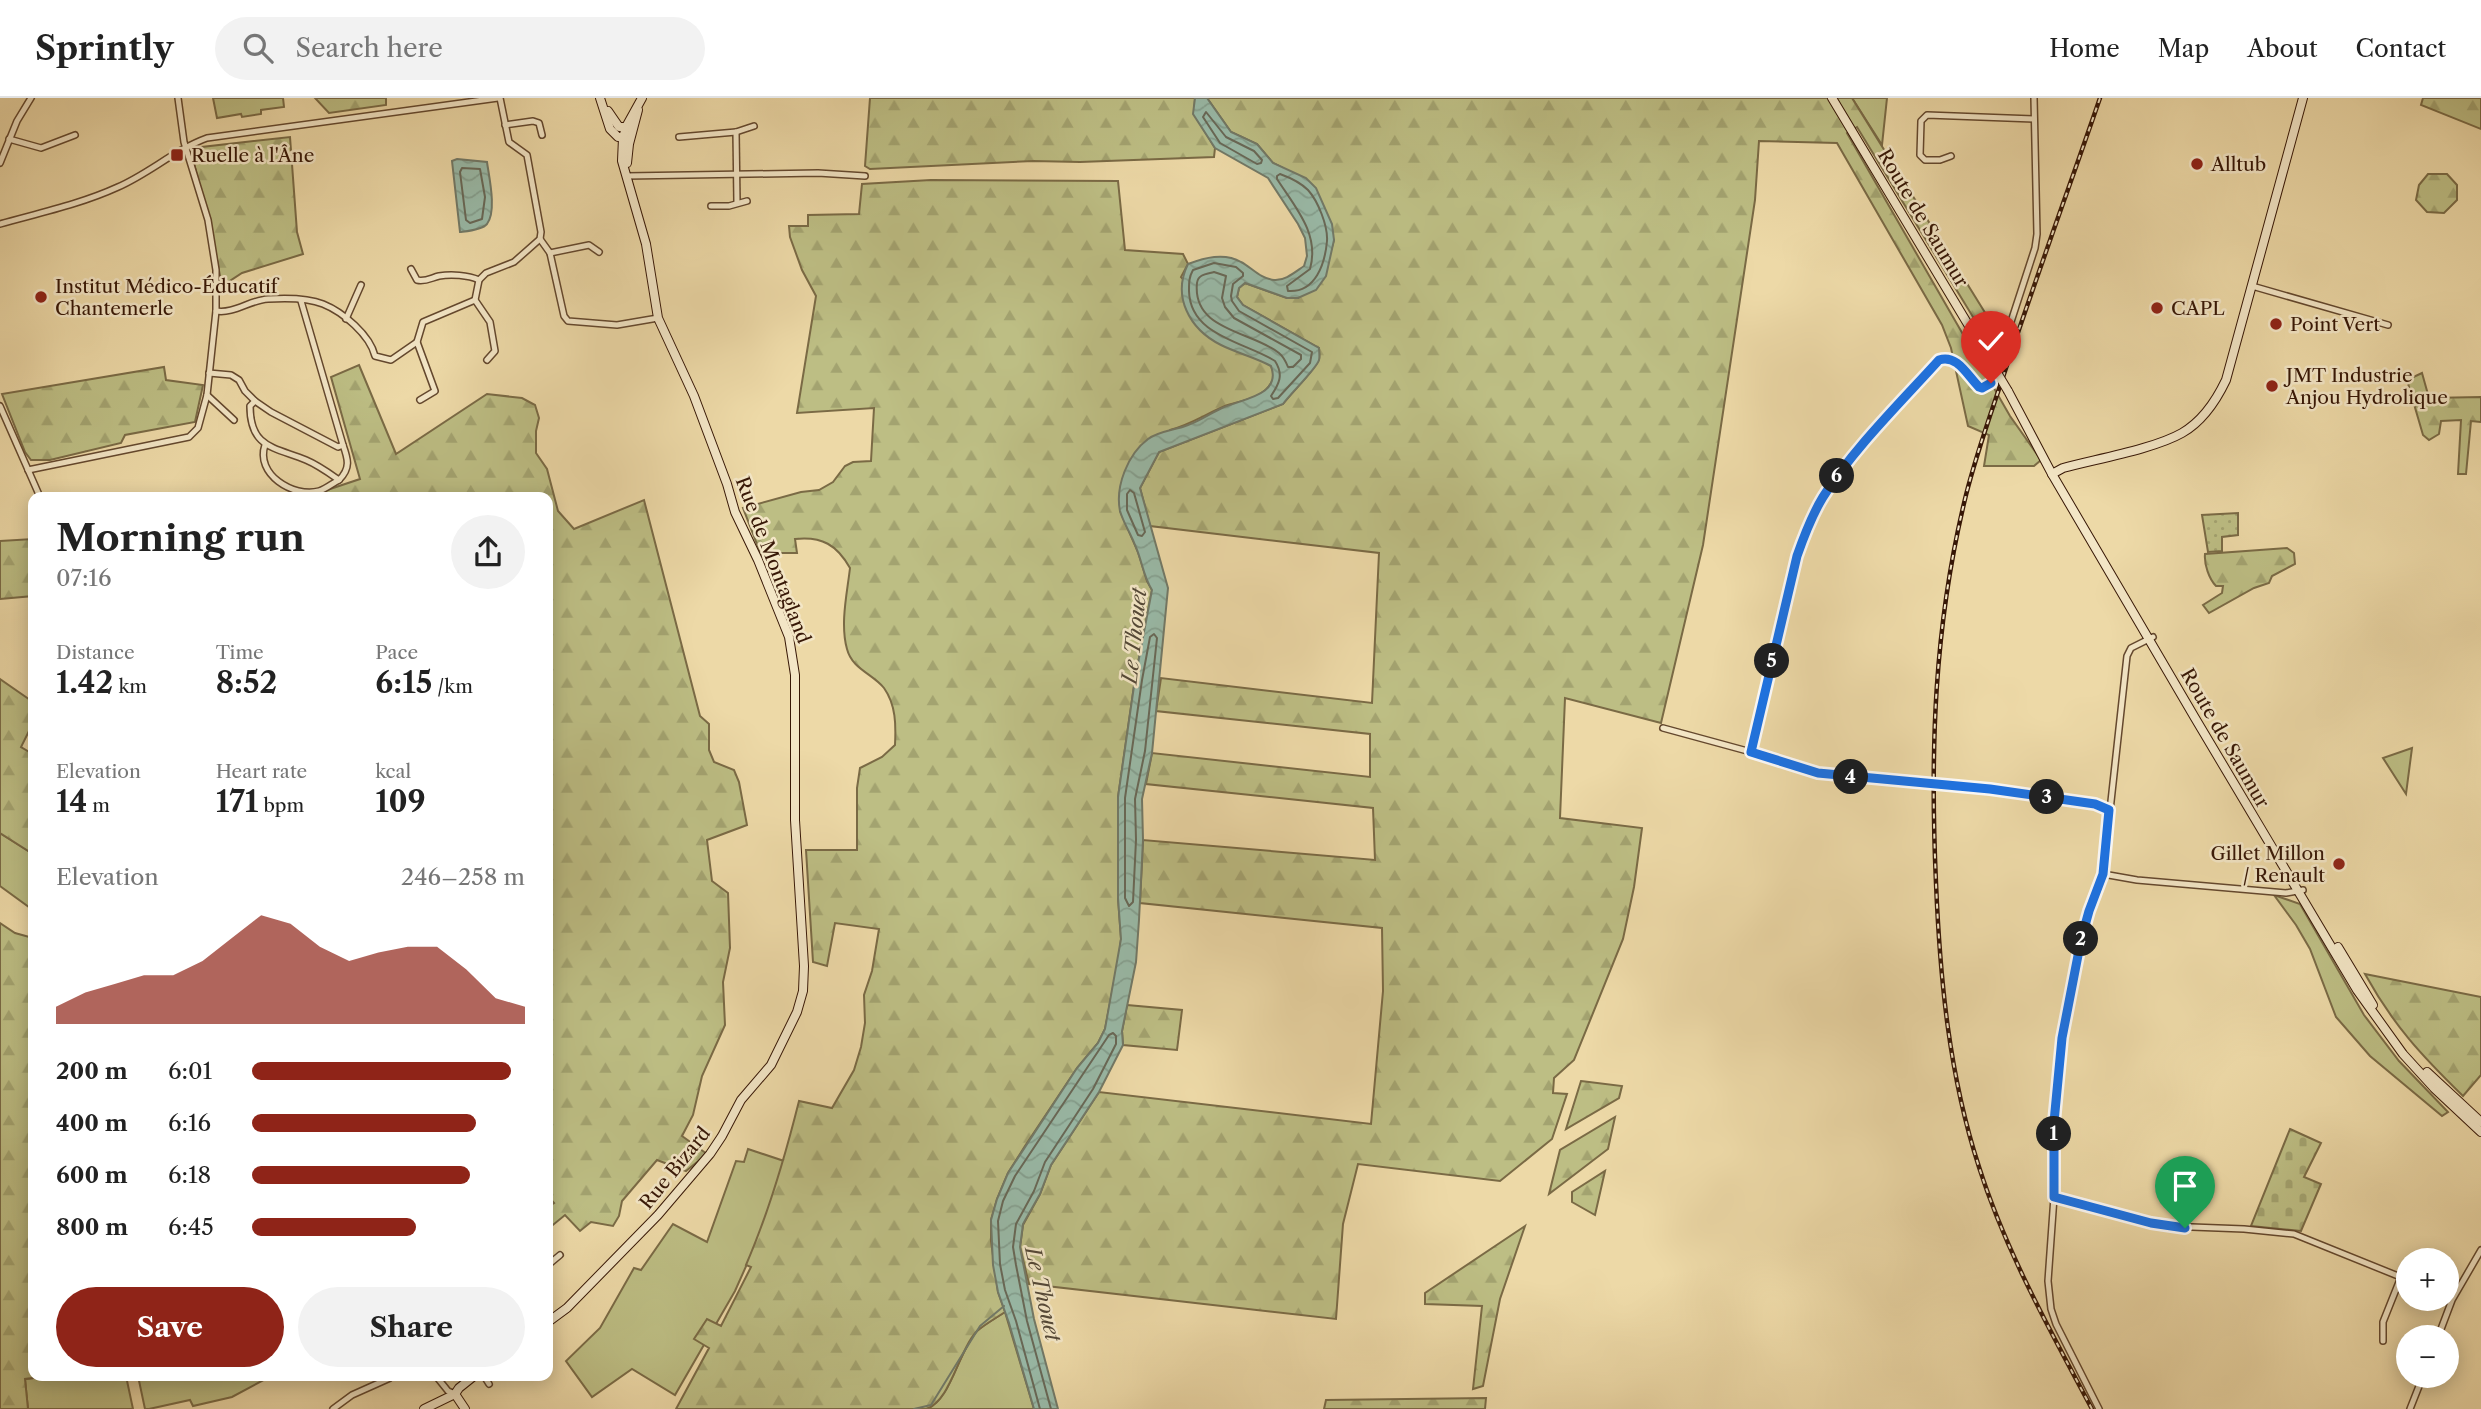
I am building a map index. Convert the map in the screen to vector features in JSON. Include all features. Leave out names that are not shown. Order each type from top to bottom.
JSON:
[{"type":"street","points":[[0,163],[9,139],[31,98]]},
{"type":"street","points":[[28,470],[189,437],[198,428],[207,395],[216,311],[216,270],[212,240],[185,146],[178,98]]},
{"type":"street","points":[[0,224],[98,195],[122,185],[185,146],[208,138],[499,98],[509,142],[527,155],[540,221],[540,239],[550,253],[564,316],[568,321],[617,325],[658,318]]},
{"type":"street","points":[[600,99],[610,129],[618,137],[625,134],[642,98]]},
{"type":"street","name":"Route de Saumur","points":[[1832,98],[2008,391],[2301,891],[2383,1020],[2436,1086]]},
{"type":"street","points":[[1751,752],[1802,540],[1823,496],[1844,468],[1939,360],[1950,359],[1956,362],[1979,387],[1991,383],[2035,248],[2034,98]]},
{"type":"street","points":[[2055,472],[2182,433],[2209,410],[2226,380],[2303,98]]},
{"type":"street","points":[[1951,156],[1940,160],[1925,160],[1920,155],[1923,118],[2034,119]]},
{"type":"street","points":[[505,125],[533,121],[539,123],[542,135]]},
{"type":"street","points":[[679,138],[736,132],[754,126]]},
{"type":"street","points":[[736,132],[737,203]]},
{"type":"street","name":"Rue de Montagland","points":[[625,134],[622,161],[646,244],[658,318],[694,396],[727,484],[734,512],[773,596],[793,654],[795,820],[804,966],[803,991],[797,1012]]},
{"type":"street","points":[[9,139],[41,148],[75,135]]},
{"type":"street","points":[[627,176],[818,173],[865,176]]},
{"type":"street","points":[[711,206],[729,206],[747,201]]},
{"type":"street","points":[[487,360],[495,351],[490,322],[475,300],[479,280],[495,267],[514,262],[540,239]]},
{"type":"street","points":[[550,253],[589,246],[599,252]]},
{"type":"street","points":[[411,269],[417,281],[422,282],[443,275],[471,276],[479,280]]},
{"type":"street","points":[[346,319],[360,285]]},
{"type":"street","points":[[2252,286],[2388,325]]},
{"type":"street","points":[[216,311],[226,312],[266,299],[320,303],[346,319],[373,347],[375,356],[391,360],[417,342]]},
{"type":"street","points":[[420,400],[435,391],[417,342],[423,322],[475,300]]},
{"type":"street","points":[[265,445],[262,453],[266,468],[270,475],[283,485],[302,491],[318,491],[339,480],[346,473],[348,464],[301,301]]},
{"type":"street","points":[[209,373],[231,375],[239,380],[244,391],[271,412],[338,447],[343,445]]},
{"type":"street","points":[[207,395],[234,420]]},
{"type":"street","points":[[255,401],[250,406],[250,422],[265,445],[309,461],[339,480]]},
{"type":"street","points":[[0,407],[38,492]]},
{"type":"street","points":[[2099,1409],[2051,1309],[2048,1280],[2054,1197],[2054,1122],[2062,1038],[2081,940],[2103,874],[2127,656],[2131,648],[2151,638]]},
{"type":"street","points":[[1663,728],[1818,773],[1990,789],[2095,804],[2109,810]]},
{"type":"street","points":[[2103,874],[2137,880],[2301,891]]},
{"type":"street","name":"Rue Bizard","points":[[553,1318],[567,1308],[658,1215],[710,1154],[741,1100],[771,1065],[797,1012]]},
{"type":"street","points":[[2436,1086],[2481,1122]]},
{"type":"street","points":[[2436,1086],[2481,1132]]},
{"type":"street","points":[[2054,1197],[2166,1226],[2244,1228],[2294,1234],[2335,1248],[2396,1275]]},
{"type":"street","points":[[2459,1283],[2481,1250]]},
{"type":"street","points":[[553,1261],[560,1255]]},
{"type":"street","points":[[2383,1341],[2383,1322],[2396,1290]]},
{"type":"street","points":[[333,1409],[352,1395],[383,1381]]},
{"type":"street","points":[[440,1381],[448,1391],[455,1394],[465,1409]]},
{"type":"street","points":[[424,1409],[455,1394],[467,1381]]},
{"type":"street","points":[[2410,1409],[2418,1388]]},
{"type":"green space","points":[[213,98],[283,98],[284,107],[261,110],[261,114],[217,118]]},
{"type":"green space","points":[[315,98],[386,98],[386,105],[329,113]]},
{"type":"green space","points":[[870,98],[1195,98],[1194,114],[1215,148],[1214,157],[1033,161],[870,169],[865,166]]},
{"type":"green space","points":[[1207,98],[1852,98],[2002,340],[1995,353],[1857,127],[1847,133],[2010,416],[2041,460],[2034,466],[1984,466],[1989,435],[1968,426],[1951,348],[1942,325],[1837,143],[1759,141],[1755,200],[1703,545],[1661,723],[1565,698],[1560,818],[1642,828],[1623,939],[1574,1060],[1554,1078],[1553,1093],[1567,1094],[1552,1139],[1500,1181],[1358,1164],[1343,1224],[1336,1319],[1029,1284],[1020,1247],[1023,1225],[1040,1194],[1051,1165],[1099,1092],[1371,1124],[1383,991],[1382,928],[1140,903],[1143,840],[1375,860],[1373,808],[1146,784],[1152,753],[1370,777],[1370,734],[1156,711],[1161,678],[1372,703],[1379,553],[1150,526],[1140,488],[1159,452],[1283,404],[1314,368],[1319,358],[1319,348],[1243,305],[1237,297],[1239,288],[1245,283],[1287,298],[1298,298],[1330,254],[1334,240],[1283,168],[1273,163],[1257,144],[1231,132]]},
{"type":"green space","points":[[1852,98],[1887,98],[1882,145]]},
{"type":"green space","points":[[2423,98],[2481,98],[2481,129],[2421,105]]},
{"type":"green space","points":[[290,137],[297,232],[303,254],[242,273],[222,286],[192,155],[193,148]]},
{"type":"green space","points":[[2428,174],[2447,174],[2457,185],[2457,200],[2444,213],[2427,212],[2416,200],[2419,185]]},
{"type":"green space","points":[[931,180],[1118,181],[1125,250],[1183,254],[1188,264],[1181,277],[1254,356],[1271,366],[1273,378],[1265,390],[1255,397],[1225,406],[1170,430],[1120,511],[1152,590],[1135,679],[1118,797],[1118,898],[1121,939],[1119,956],[1105,1029],[1098,1043],[1077,1068],[1025,1146],[1008,1173],[997,1199],[991,1220],[991,1241],[998,1292],[1005,1312],[977,1331],[942,1396],[926,1409],[676,1409],[709,1348],[694,1339],[707,1319],[721,1326],[751,1267],[746,1265],[776,1184],[799,1101],[832,1108],[854,1070],[865,1023],[864,995],[872,971],[879,929],[835,923],[827,966],[813,962],[806,850],[857,850],[857,788],[860,768],[882,757],[895,745],[894,715],[888,695],[879,683],[853,662],[847,649],[844,619],[850,568],[840,553],[828,544],[805,538],[795,539],[797,553],[778,553],[762,557],[743,508],[801,492],[819,490],[833,482],[845,466],[853,462],[871,461],[874,408],[797,413],[816,296],[802,270],[790,237],[789,226],[808,226],[808,215],[859,214],[862,184]]},
{"type":"green space","points":[[359,365],[396,454],[487,394],[522,398],[535,405],[539,418],[536,453],[547,469],[558,511],[574,529],[644,500],[700,716],[709,724],[709,750],[714,762],[734,770],[739,782],[747,825],[707,840],[712,881],[728,893],[730,948],[723,982],[725,1025],[702,1076],[693,1115],[682,1136],[707,1154],[686,1171],[657,1160],[622,1201],[619,1216],[613,1226],[591,1222],[580,1231],[565,1215],[553,1225],[553,492],[321,492],[360,479],[331,377]]},
{"type":"green space","points":[[164,367],[166,380],[203,385],[195,422],[125,435],[121,443],[50,460],[31,460],[25,452],[2,394]]},
{"type":"green space","points":[[2422,373],[2429,398],[2481,397],[2481,422],[2471,421],[2466,474],[2458,474],[2461,420],[2441,421],[2439,434],[2429,440],[2423,435],[2407,380]]},
{"type":"green space","points":[[2238,513],[2238,535],[2222,537],[2222,551],[2208,552],[2202,515]]},
{"type":"green space","points":[[28,539],[28,596],[0,599],[0,541]]},
{"type":"green space","points":[[2287,548],[2294,553],[2295,564],[2272,576],[2269,583],[2254,588],[2209,613],[2203,605],[2222,593],[2223,586],[2216,586],[2211,579],[2205,554]]},
{"type":"green space","points":[[0,679],[28,699],[28,733],[21,747],[28,751],[28,851],[0,833]]},
{"type":"green space","points":[[2412,748],[2406,794],[2383,758]]},
{"type":"green space","points":[[0,833],[28,851],[28,906],[0,886]]},
{"type":"green space","points":[[2274,895],[2300,904],[2364,1015],[2399,1061],[2448,1112],[2442,1116],[2370,1056],[2336,1017],[2310,949]]},
{"type":"green space","points":[[0,923],[15,933],[28,937],[28,1379],[25,1379],[28,1409],[0,1409]]},
{"type":"green space","points":[[2365,974],[2481,997],[2481,1075],[2463,1096],[2409,1039],[2386,1009]]},
{"type":"green space","points":[[1127,1005],[1182,1010],[1177,1050],[1123,1045],[1122,1031]]},
{"type":"green space","points":[[1581,1081],[1622,1086],[1619,1098],[1566,1129]]},
{"type":"green space","points":[[1615,1117],[1608,1149],[1549,1194],[1560,1150]]},
{"type":"green space","points":[[2290,1129],[2321,1143],[2304,1177],[2321,1184],[2301,1231],[2251,1226]]},
{"type":"green space","points":[[748,1149],[784,1161],[760,1235],[735,1291],[675,1395],[632,1369],[592,1397],[566,1361],[600,1328],[634,1268],[641,1270],[673,1224],[707,1242],[736,1161],[744,1162]]},
{"type":"green space","points":[[1605,1171],[1595,1215],[1572,1202],[1572,1192]]},
{"type":"green space","points":[[1525,1226],[1500,1299],[1483,1386],[1473,1389],[1482,1306],[1425,1304],[1425,1293]]},
{"type":"green space","points":[[1005,1312],[1034,1409],[926,1409],[942,1396],[977,1331]]},
{"type":"green space","points":[[25,1379],[127,1381],[133,1409],[28,1409]]},
{"type":"green space","points":[[139,1381],[262,1381],[232,1397],[193,1406],[190,1400],[145,1409]]},
{"type":"green space","points":[[1486,1398],[1485,1409],[1324,1409],[1326,1400]]},
{"type":"water","points":[[1195,98],[1207,98],[1231,132],[1257,144],[1273,163],[1306,178],[1316,188],[1332,224],[1334,240],[1326,276],[1316,290],[1298,298],[1287,298],[1245,283],[1239,288],[1237,297],[1243,305],[1319,348],[1319,360],[1314,369],[1283,404],[1159,452],[1140,488],[1168,588],[1152,753],[1142,799],[1143,840],[1136,962],[1122,1031],[1123,1045],[1099,1092],[1051,1165],[1040,1194],[1023,1224],[1020,1247],[1034,1319],[1058,1409],[1034,1409],[998,1292],[993,1265],[991,1220],[1008,1173],[1105,1029],[1121,939],[1118,898],[1118,797],[1135,679],[1152,590],[1120,511],[1121,481],[1134,453],[1148,439],[1258,395],[1271,384],[1271,366],[1221,345],[1192,321],[1186,310],[1182,288],[1188,264],[1207,258],[1228,257],[1269,279],[1278,280],[1290,276],[1304,266],[1307,256],[1305,238],[1298,224],[1268,178],[1215,148],[1193,114]]},
{"type":"water","points":[[457,159],[487,162],[492,194],[491,211],[487,224],[478,229],[460,232],[452,161]]},
{"type":"waterway","points":[[914,1409],[931,1405],[980,1326],[1004,1306]]},
{"type":"railway","points":[[2092,1409],[2002,1230],[1979,1167],[1960,1097],[1948,1027],[1940,955],[1934,833],[1934,736],[1947,592],[1966,495],[2015,342],[2100,98]]},
{"type":"place","name":"Ruelle à l'Âne","points":[[177,155]]},
{"type":"place","name":"Alltub","points":[[2197,164]]},
{"type":"place","name":"Institut Médico-Éducatif Chantemerle","points":[[41,297]]},
{"type":"place","name":"CAPL","points":[[2157,308]]},
{"type":"place","name":"Point Vert","points":[[2276,324]]},
{"type":"place","name":"JMT Industrie Anjou Hydrolique","points":[[2272,386]]},
{"type":"place","name":"Gillet Millon / Renault","points":[[2339,864]]},
{"type":"route","points":[[1991,383],[1979,387],[1956,362],[1944,358],[1939,360],[1844,468],[1823,496],[1797,556],[1751,752],[1818,773],[1990,789],[2095,804],[2109,810],[2103,874],[2081,940],[2062,1038],[2054,1122],[2054,1197],[2151,1223],[2185,1228]]},
{"type":"water label","name":"Le Thouet","points":[[1134,636]]},
{"type":"water label","name":"Le Thouet","points":[[1043,1294]]}]
